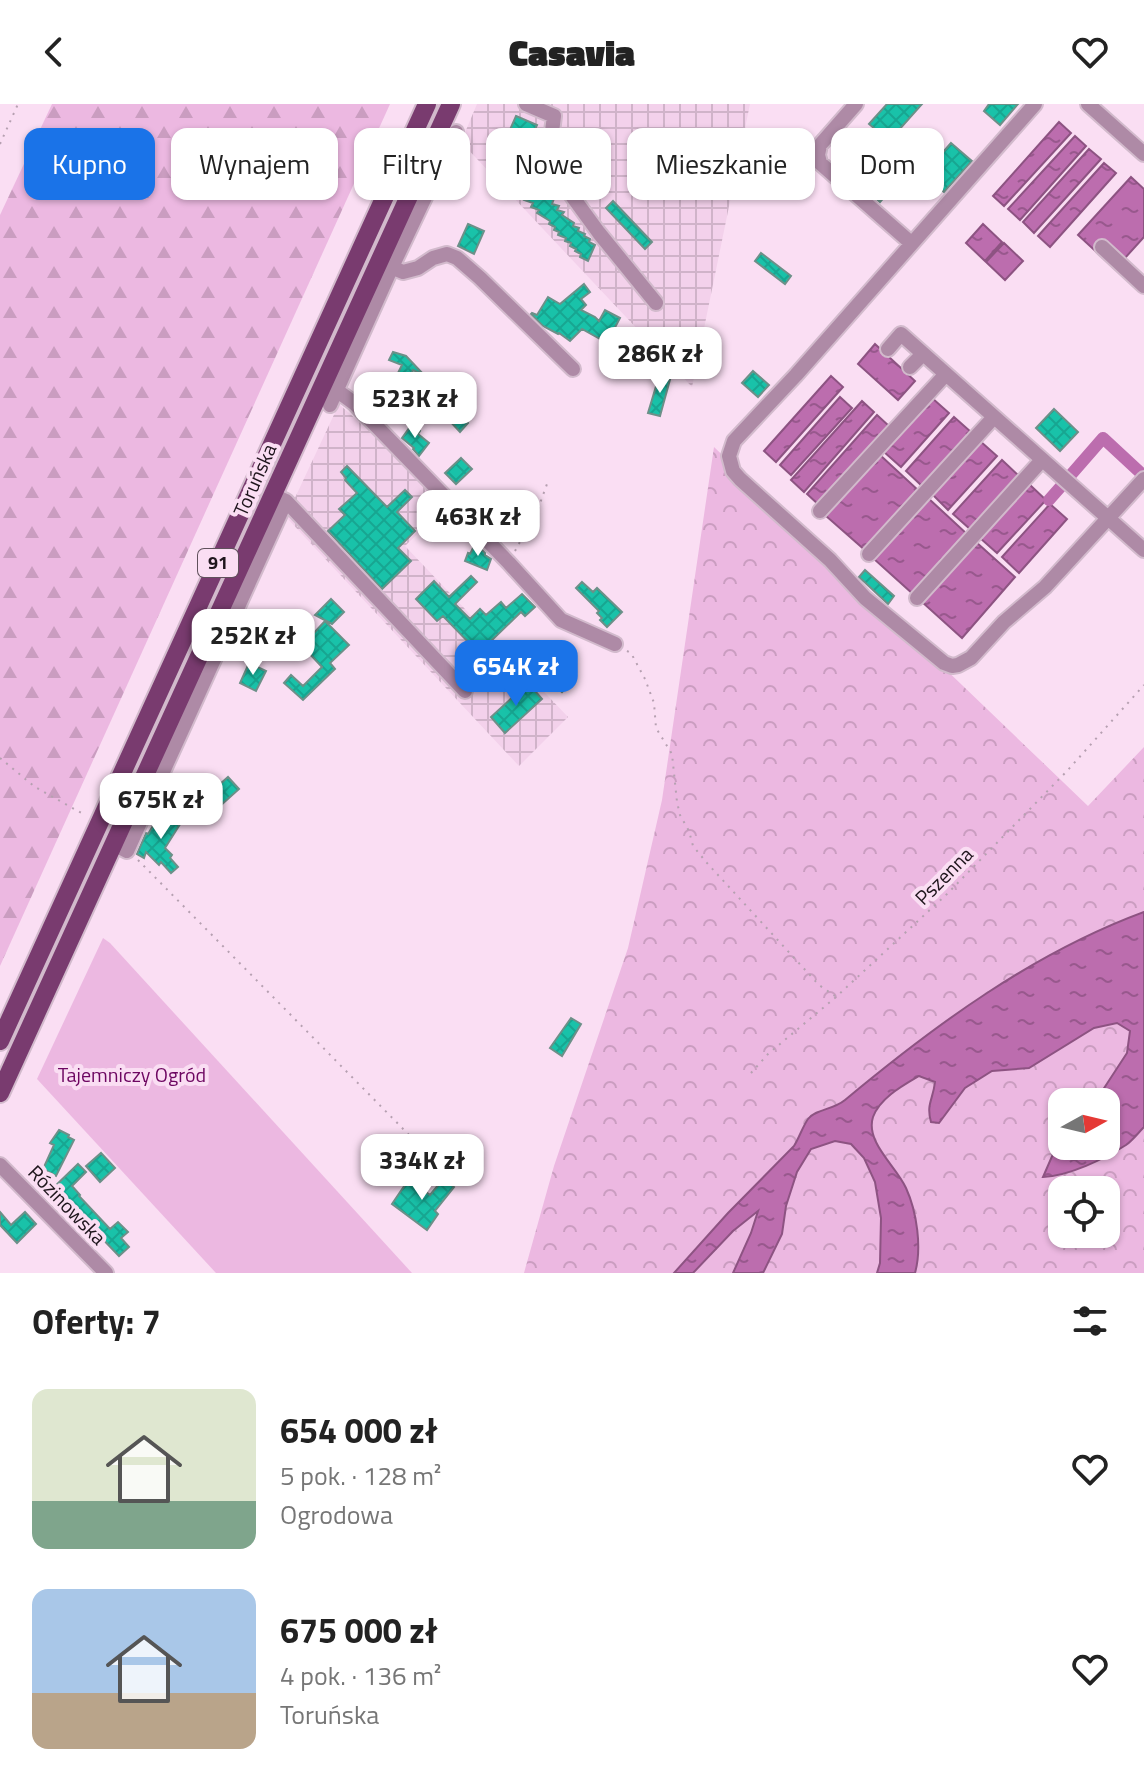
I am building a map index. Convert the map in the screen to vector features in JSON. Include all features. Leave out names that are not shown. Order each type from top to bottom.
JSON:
[{"type":"main road","name":"Toruńska","points":[[0,1041],[427,104]]},
{"type":"main road","name":"Toruńska","points":[[0,1093],[121,848],[385,264],[451,104]]},
{"type":"street","points":[[526,104],[557,110],[549,155],[564,185],[656,303]]},
{"type":"street","points":[[856,104],[820,145],[820,163],[911,243]]},
{"type":"street","points":[[1035,104],[734,441],[729,456],[733,471],[830,560],[865,598],[944,663],[952,666],[971,658],[1004,622],[1045,587],[1144,479]]},
{"type":"street","points":[[1088,104],[1144,154]]},
{"type":"street","points":[[419,200],[385,264],[403,272],[447,254],[457,258],[573,369]]},
{"type":"street","points":[[1102,247],[1144,286]]},
{"type":"street","points":[[888,349],[901,334],[1144,550]]},
{"type":"street","points":[[910,367],[923,354]]},
{"type":"street","points":[[820,511],[946,374]]},
{"type":"street","points":[[330,385],[330,405]]},
{"type":"street","points":[[330,385],[354,403],[561,620],[615,644]]},
{"type":"street","points":[[869,554],[994,417]]},
{"type":"street","points":[[917,598],[1042,460]]},
{"type":"street","points":[[279,498],[465,691]]},
{"type":"street","name":"Rózinowska","points":[[0,1165],[106,1273]]},
{"type":"path","points":[[0,144],[18,104]]},
{"type":"path","points":[[509,563],[538,509],[547,484]]},
{"type":"path","points":[[615,644],[631,653],[645,679],[654,703],[656,728],[672,754],[677,802],[693,846],[819,985],[836,997]]},
{"type":"path","name":"Pszenna","points":[[751,1073],[768,1054],[836,997],[947,894],[1067,771],[1144,685]]},
{"type":"path","points":[[0,758],[35,787],[100,822]]},
{"type":"path","points":[[121,848],[133,854],[418,1144]]},
{"type":"shaded area","points":[[477,104],[750,104],[745,128],[627,128],[627,200],[730,200],[692,387],[516,200],[611,200],[611,128],[486,128],[486,169],[470,152],[470,128],[467,128]]},
{"type":"shaded area","points":[[339,404],[449,503],[405,546],[568,717],[519,766],[286,517]]},
{"type":"green space","points":[[52,104],[390,104],[379,128],[354,128],[354,184],[0,966],[0,215],[24,164],[24,200],[155,200],[155,128],[41,128]]},
{"type":"green space","points":[[434,104],[442,104],[431,128],[423,128]]},
{"type":"green space","points":[[390,200],[398,200],[0,1075],[31,989]]},
{"type":"green space","points":[[714,447],[1088,806],[1144,747],[1144,1273],[524,1273],[554,1166],[628,948],[662,800]]},
{"type":"green space","name":"Tajemniczy Ogród","points":[[103,938],[412,1273],[216,1273],[37,1079]]},
{"type":"water","points":[[1059,122],[1071,133],[1004,206],[993,196]]},
{"type":"water","points":[[1075,136],[1086,146],[1020,220],[1008,209]]},
{"type":"water","points":[[1089,149],[1101,159],[1034,233],[1023,222]]},
{"type":"water","points":[[1104,163],[1116,173],[1050,247],[1038,236]]},
{"type":"water","points":[[1131,177],[1144,189],[1144,237],[1115,269],[1078,235]]},
{"type":"water","points":[[983,224],[1002,242],[985,261],[966,243]]},
{"type":"water","points":[[1004,243],[1023,261],[1005,280],[986,262]]},
{"type":"water","points":[[875,344],[915,381],[898,400],[858,364]]},
{"type":"water","points":[[831,376],[843,387],[776,462],[764,451]]},
{"type":"water","points":[[840,397],[852,408],[791,475],[780,465]]},
{"type":"water","points":[[932,398],[949,413],[901,467],[884,452]]},
{"type":"water","points":[[862,401],[874,412],[804,492],[791,480]]},
{"type":"water","points":[[877,415],[889,426],[819,505],[807,494]]},
{"type":"water","points":[[954,417],[971,432],[922,486],[906,471]]},
{"type":"water","points":[[980,441],[997,456],[948,510],[932,494]]},
{"type":"water","points":[[880,455],[919,491],[866,551],[826,516]]},
{"type":"water","points":[[1002,460],[1018,475],[970,529],[953,514]]},
{"type":"water","points":[[1029,484],[1046,500],[997,553],[980,538]]},
{"type":"water","points":[[928,498],[967,534],[913,594],[874,559]]},
{"type":"water","points":[[1050,504],[1067,519],[1019,573],[1002,557]]},
{"type":"water","points":[[976,542],[1015,577],[962,638],[922,602]]},
{"type":"water","points":[[1144,912],[1144,1127],[1126,1145],[1120,1148],[1120,1088],[1104,1088],[1127,1053],[1130,1031],[1117,1023],[1094,1028],[1029,1068],[992,1071],[965,1088],[939,1123],[931,1122],[930,1116],[935,1082],[919,1076],[881,1104],[873,1117],[872,1126],[877,1145],[906,1188],[913,1208],[918,1241],[915,1273],[877,1273],[881,1218],[875,1182],[864,1158],[851,1144],[835,1141],[811,1149],[797,1172],[786,1206],[782,1234],[763,1273],[733,1273],[758,1211],[733,1231],[693,1273],[674,1273],[794,1146],[811,1116],[840,1103],[987,993],[1063,948]]},
{"type":"water","points":[[1050,1160],[1099,1160],[1064,1174],[1043,1177]]},
{"type":"building","points":[[887,104],[922,104],[901,128],[874,128],[869,124]]},
{"type":"building","points":[[989,104],[1018,104],[1000,125],[984,111]]},
{"type":"building","points":[[516,116],[537,125],[536,128],[511,128]]},
{"type":"building","points":[[951,143],[972,161],[944,192],[944,151]]},
{"type":"building","points":[[524,200],[554,200],[552,204],[559,206],[557,210],[564,212],[562,215],[595,245],[588,261],[580,257],[581,254],[570,246],[571,243],[565,241],[566,238],[558,235],[550,221],[537,213],[539,210],[531,207],[533,203]]},
{"type":"building","points":[[613,201],[652,242],[645,249],[606,208]]},
{"type":"building","points":[[468,224],[484,231],[474,254],[458,246]]},
{"type":"building","points":[[761,253],[791,276],[785,284],[755,261]]},
{"type":"building","points":[[584,284],[590,292],[581,299],[586,305],[581,310],[599,321],[605,310],[620,318],[609,339],[602,336],[600,339],[582,329],[570,341],[543,326],[531,314],[537,315],[548,297],[560,304]]},
{"type":"building","points":[[393,352],[406,356],[424,375],[413,370],[405,389],[393,383],[402,365],[389,360]]},
{"type":"building","points":[[753,371],[769,385],[758,397],[742,383]]},
{"type":"building","points":[[660,373],[671,376],[660,416],[648,413]]},
{"type":"building","points":[[428,388],[438,392],[468,423],[460,432],[436,406],[423,401]]},
{"type":"building","points":[[1054,409],[1078,432],[1060,451],[1036,428]]},
{"type":"building","points":[[412,424],[429,443],[419,456],[402,438]]},
{"type":"building","points":[[461,458],[472,469],[456,484],[445,473]]},
{"type":"building","points":[[347,466],[387,507],[405,490],[412,497],[397,512],[415,531],[398,548],[411,561],[382,589],[328,531],[345,515],[339,509],[357,493],[341,472]]},
{"type":"building","points":[[474,546],[491,559],[487,570],[465,561]]},
{"type":"building","points":[[865,570],[894,596],[888,604],[859,577]]},
{"type":"building","points":[[471,576],[477,582],[455,604],[470,619],[480,609],[486,615],[501,602],[506,608],[522,594],[535,607],[525,616],[521,612],[491,641],[505,655],[489,671],[475,656],[478,652],[443,616],[437,621],[416,599],[434,581],[449,597]]},
{"type":"building","points":[[582,582],[593,592],[597,588],[622,612],[607,627],[600,620],[599,611],[576,588]]},
{"type":"building","points":[[331,599],[344,612],[332,624],[315,615]]},
{"type":"building","points":[[325,621],[349,645],[330,663],[335,669],[303,700],[284,683],[291,675],[303,686],[322,667],[308,652],[304,655],[299,649]]},
{"type":"building","points":[[249,663],[266,671],[256,691],[240,683]]},
{"type":"building","points":[[563,667],[575,679],[562,692],[549,680]]},
{"type":"building","points":[[528,683],[542,699],[505,733],[491,717]]},
{"type":"building","points":[[228,777],[239,789],[221,805],[210,793]]},
{"type":"building","points":[[166,811],[182,821],[165,848],[178,867],[171,873],[146,852],[144,858],[137,854],[146,833]]},
{"type":"building","points":[[571,1018],[581,1024],[562,1056],[550,1048]]},
{"type":"building","points":[[59,1130],[74,1140],[56,1176],[43,1169],[54,1145],[50,1143]]},
{"type":"building","points":[[101,1153],[115,1168],[100,1182],[86,1166]]},
{"type":"building","points":[[78,1164],[86,1172],[72,1186],[79,1196],[110,1229],[118,1222],[128,1232],[121,1238],[129,1247],[119,1256],[70,1205],[67,1207],[51,1190]]},
{"type":"building","points":[[444,1178],[454,1187],[435,1211],[438,1214],[427,1230],[392,1204],[409,1179],[430,1195]]},
{"type":"building","points":[[0,1212],[11,1225],[25,1212],[36,1224],[17,1243],[0,1225]]},
{"type":"waterway","points":[[1069,477],[1103,438],[1144,476]]},
{"type":"waterway","points":[[1049,500],[1064,483]]}]
